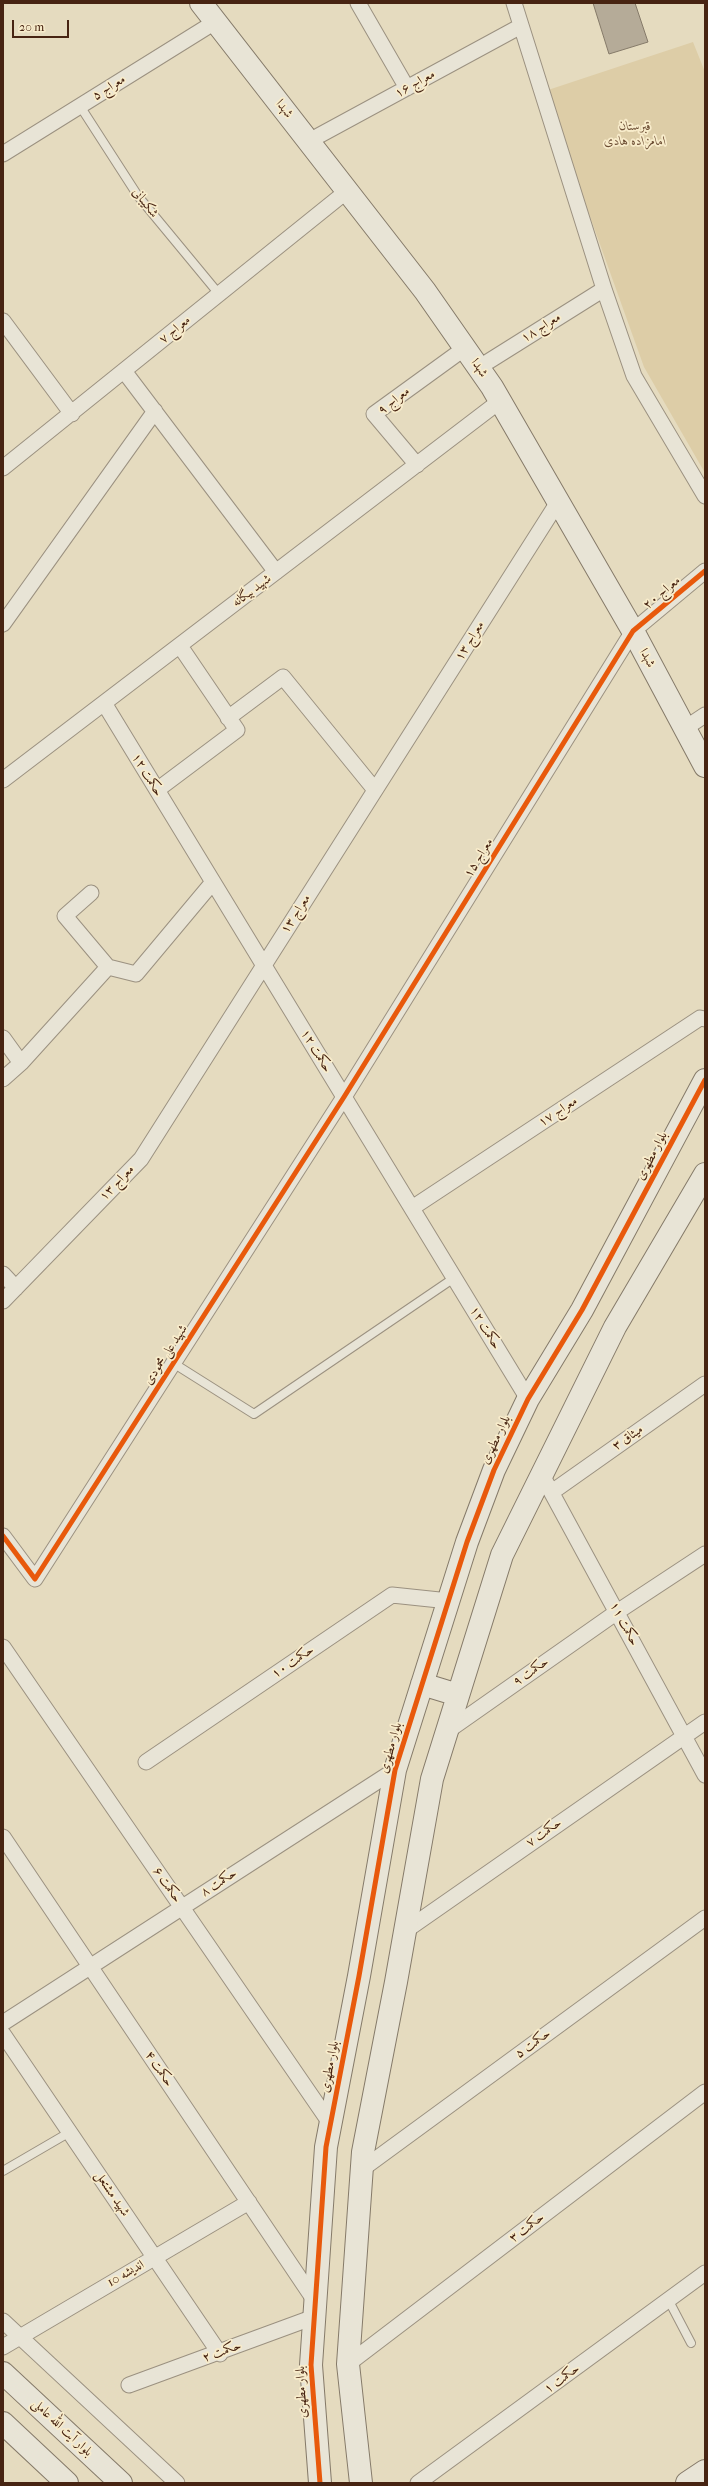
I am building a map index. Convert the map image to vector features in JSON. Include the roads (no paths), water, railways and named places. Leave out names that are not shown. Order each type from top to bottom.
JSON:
[{"type":"street","name":"شهدا","points":[[201,3],[309,141],[465,348],[500,401],[633,631],[705,766]]},
{"type":"street","points":[[358,3],[407,88]]},
{"type":"street","points":[[514,3],[604,289],[634,376],[705,496]]},
{"type":"street","name":"معراج ۵","points":[[3,154],[215,22]]},
{"type":"street","name":"معراج ۱۶","points":[[309,141],[521,26]]},
{"type":"street","name":"معراج ۷","points":[[3,468],[72,414],[347,191]]},
{"type":"street","name":"معراج ۱۸","points":[[478,368],[604,289]]},
{"type":"street","points":[[3,321],[72,414]]},
{"type":"street","name":"معراج ۹","points":[[417,465],[374,414],[465,348]]},
{"type":"street","points":[[124,371],[276,572]]},
{"type":"street","name":"شهید بیگانه","points":[[3,780],[500,401]]},
{"type":"street","points":[[3,624],[155,411]]},
{"type":"street","name":"معراج ۱۳","points":[[3,1301],[140,1159],[558,502]]},
{"type":"street","name":"معراج ۲۰","points":[[633,631],[705,571]]},
{"type":"street","name":"معراج ۱۵","points":[[344,1097],[633,631]]},
{"type":"street","points":[[157,790],[237,730],[180,646]]},
{"type":"street","points":[[228,718],[283,676],[375,790]]},
{"type":"street","name":"حکمت ۱۲","points":[[104,704],[528,1399]]},
{"type":"street","points":[[684,729],[705,715]]},
{"type":"street","points":[[91,893],[65,916],[108,967],[136,974],[213,882]]},
{"type":"street","points":[[3,1079],[21,1063],[108,967]]},
{"type":"street","name":"معراج ۱۷","points":[[412,1208],[700,1018],[705,1019]]},
{"type":"street","points":[[3,1038],[21,1063]]},
{"type":"street","name":"بلوار مطهری","points":[[318,2478],[311,2365],[326,2147],[361,1968],[395,1770],[449,1601],[494,1470],[528,1399],[582,1310],[705,1080]]},
{"type":"street","name":"شهید علی محمودی","points":[[3,1536],[35,1579],[344,1097]]},
{"type":"street","points":[[361,2483],[348,2364],[363,2152],[432,1779],[502,1556],[547,1483],[615,1327],[705,1174]]},
{"type":"street","points":[[3,1274],[16,1288]]},
{"type":"street","name":"میثاق ۳","points":[[547,1483],[705,1384]]},
{"type":"street","name":"حکمت ۱۱","points":[[547,1483],[705,1774]]},
{"type":"street","name":"حکمت ۹","points":[[446,1732],[617,1612],[705,1554]]},
{"type":"street","name":"حکمت ۱۰","points":[[146,1762],[392,1595],[449,1601]]},
{"type":"street","name":"حکمت ۶","points":[[3,1647],[330,2123]]},
{"type":"street","points":[[422,1684],[458,1695]]},
{"type":"street","name":"حکمت ۷","points":[[405,1931],[684,1735],[705,1722]]},
{"type":"street","name":"حکمت ۸","points":[[3,2023],[395,1770]]},
{"type":"street","name":"حکمت ۴","points":[[3,1837],[249,2202],[315,2309]]},
{"type":"street","name":"حکمت ۵","points":[[362,2170],[705,1918]]},
{"type":"street","name":"شهید مشتعل","points":[[3,2034],[220,2354]]},
{"type":"street","name":"حکمت ۳","points":[[348,2364],[705,2092]]},
{"type":"street","name":"اندیشه 10","points":[[3,2347],[249,2202]]},
{"type":"street","name":"حکمت ۱","points":[[418,2483],[669,2301],[705,2273]]},
{"type":"street","name":"حکمت ۲","points":[[129,2385],[220,2354],[315,2309]]},
{"type":"street","points":[[3,2321],[177,2483]]},
{"type":"street","name":"بلوار آیت‌ الله عاملی","points":[[3,2373],[121,2483]]},
{"type":"street","points":[[3,2423],[67,2483]]},
{"type":"street","points":[[687,2483],[705,2471]]},
{"type":"lane","name":"شکیبانی","points":[[80,106],[138,196],[219,294]]},
{"type":"lane","points":[[174,1363],[254,1414],[454,1278]]},
{"type":"lane","points":[[3,2171],[70,2132]]},
{"type":"lane","points":[[669,2301],[691,2343]]},
{"type":"park label","name":"قبرستان امامزاده هادی","points":[[635,134]]}]
